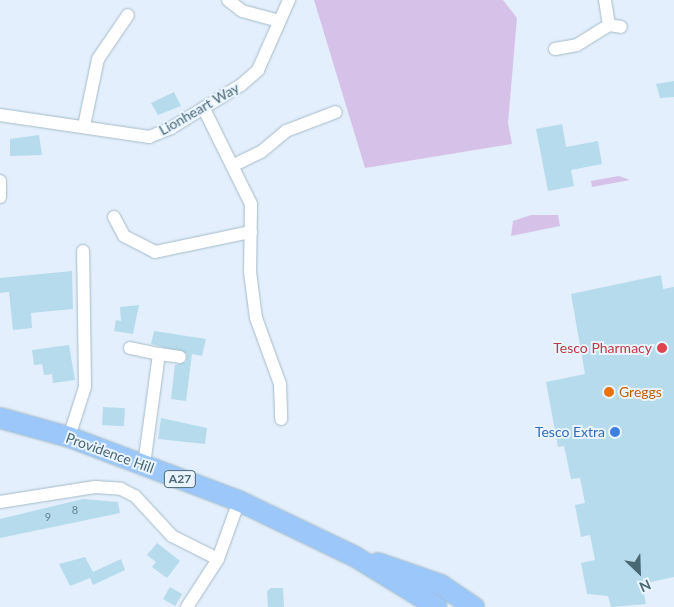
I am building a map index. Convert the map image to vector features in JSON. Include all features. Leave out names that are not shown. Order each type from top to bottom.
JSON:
[{"type":"main road","name":"Providence Hill","points":[[0,418],[69,437],[239,501],[354,556],[437,607]]},
{"type":"main road","name":"Providence Hill","points":[[354,556],[441,585],[474,607]]},
{"type":"street","points":[[228,0],[242,11],[280,21]]},
{"type":"street","name":"Lionheart Way","points":[[0,115],[149,137],[204,109],[258,70],[289,0]]},
{"type":"street","points":[[555,49],[577,45],[615,26],[604,0]]},
{"type":"street","points":[[84,126],[98,59],[128,15]]},
{"type":"street","points":[[204,109],[234,165],[251,204],[250,232],[256,318],[280,384],[280,419]]},
{"type":"street","points":[[234,165],[261,152],[286,131],[336,112]]},
{"type":"street","points":[[0,182],[0,197]]},
{"type":"street","points":[[114,217],[120,238],[155,252],[250,232]]},
{"type":"street","points":[[69,437],[85,387],[83,251]]},
{"type":"street","points":[[130,348],[180,357]]},
{"type":"street","points":[[144,465],[159,354]]},
{"type":"street","points":[[0,502],[96,487],[121,489],[135,496],[172,536],[218,559]]},
{"type":"street","points":[[187,607],[218,559],[239,501]]},
{"type":"shaded area","points":[[314,0],[503,0],[517,18],[508,123],[512,144],[365,168]]},
{"type":"shaded area","points":[[619,176],[630,180],[592,187],[591,181]]},
{"type":"shaded area","points":[[531,215],[558,215],[560,226],[511,236],[513,221]]},
{"type":"building","points":[[674,81],[674,97],[660,98],[656,84]]},
{"type":"building","points":[[174,92],[181,106],[158,115],[151,103]]},
{"type":"building","points":[[562,124],[566,147],[598,141],[602,164],[571,170],[574,186],[548,191],[536,129]]},
{"type":"building","points":[[39,135],[42,155],[10,156],[10,139]]},
{"type":"building","points":[[72,271],[73,309],[31,313],[32,328],[13,330],[9,292],[0,293],[0,278]]},
{"type":"building","name":"Tesco Extra","points":[[661,275],[663,289],[674,287],[674,577],[642,584],[646,604],[611,607],[608,596],[587,594],[581,563],[595,560],[590,535],[581,537],[575,505],[585,503],[580,478],[571,479],[564,446],[558,447],[546,382],[585,374],[571,294]]},
{"type":"building","points":[[139,305],[133,334],[114,331],[116,320],[121,321],[120,307]]},
{"type":"building","points":[[154,331],[206,339],[202,356],[192,354],[186,401],[171,399],[175,365],[186,362],[187,354],[151,344]]},
{"type":"building","points":[[69,345],[75,380],[53,383],[52,374],[44,375],[42,364],[34,365],[32,350]]},
{"type":"building","points":[[103,407],[125,408],[124,426],[102,425]]},
{"type":"building","points":[[161,418],[207,428],[205,444],[158,439]]},
{"type":"building","points":[[83,499],[118,502],[120,513],[0,538],[0,519]]},
{"type":"building","points":[[157,543],[180,561],[167,578],[152,567],[156,562],[147,555]]},
{"type":"building","points":[[85,557],[93,572],[121,559],[125,570],[93,585],[90,578],[70,586],[59,564]]},
{"type":"building","points":[[170,587],[182,594],[175,606],[163,599]]},
{"type":"building","points":[[271,588],[283,588],[284,607],[268,607],[267,591]]},
{"type":"place","name":"Tesco Pharmacy","points":[[662,348]]},
{"type":"place","name":"Greggs","points":[[609,392]]},
{"type":"place","name":"Tesco Extra","points":[[615,432]]}]
